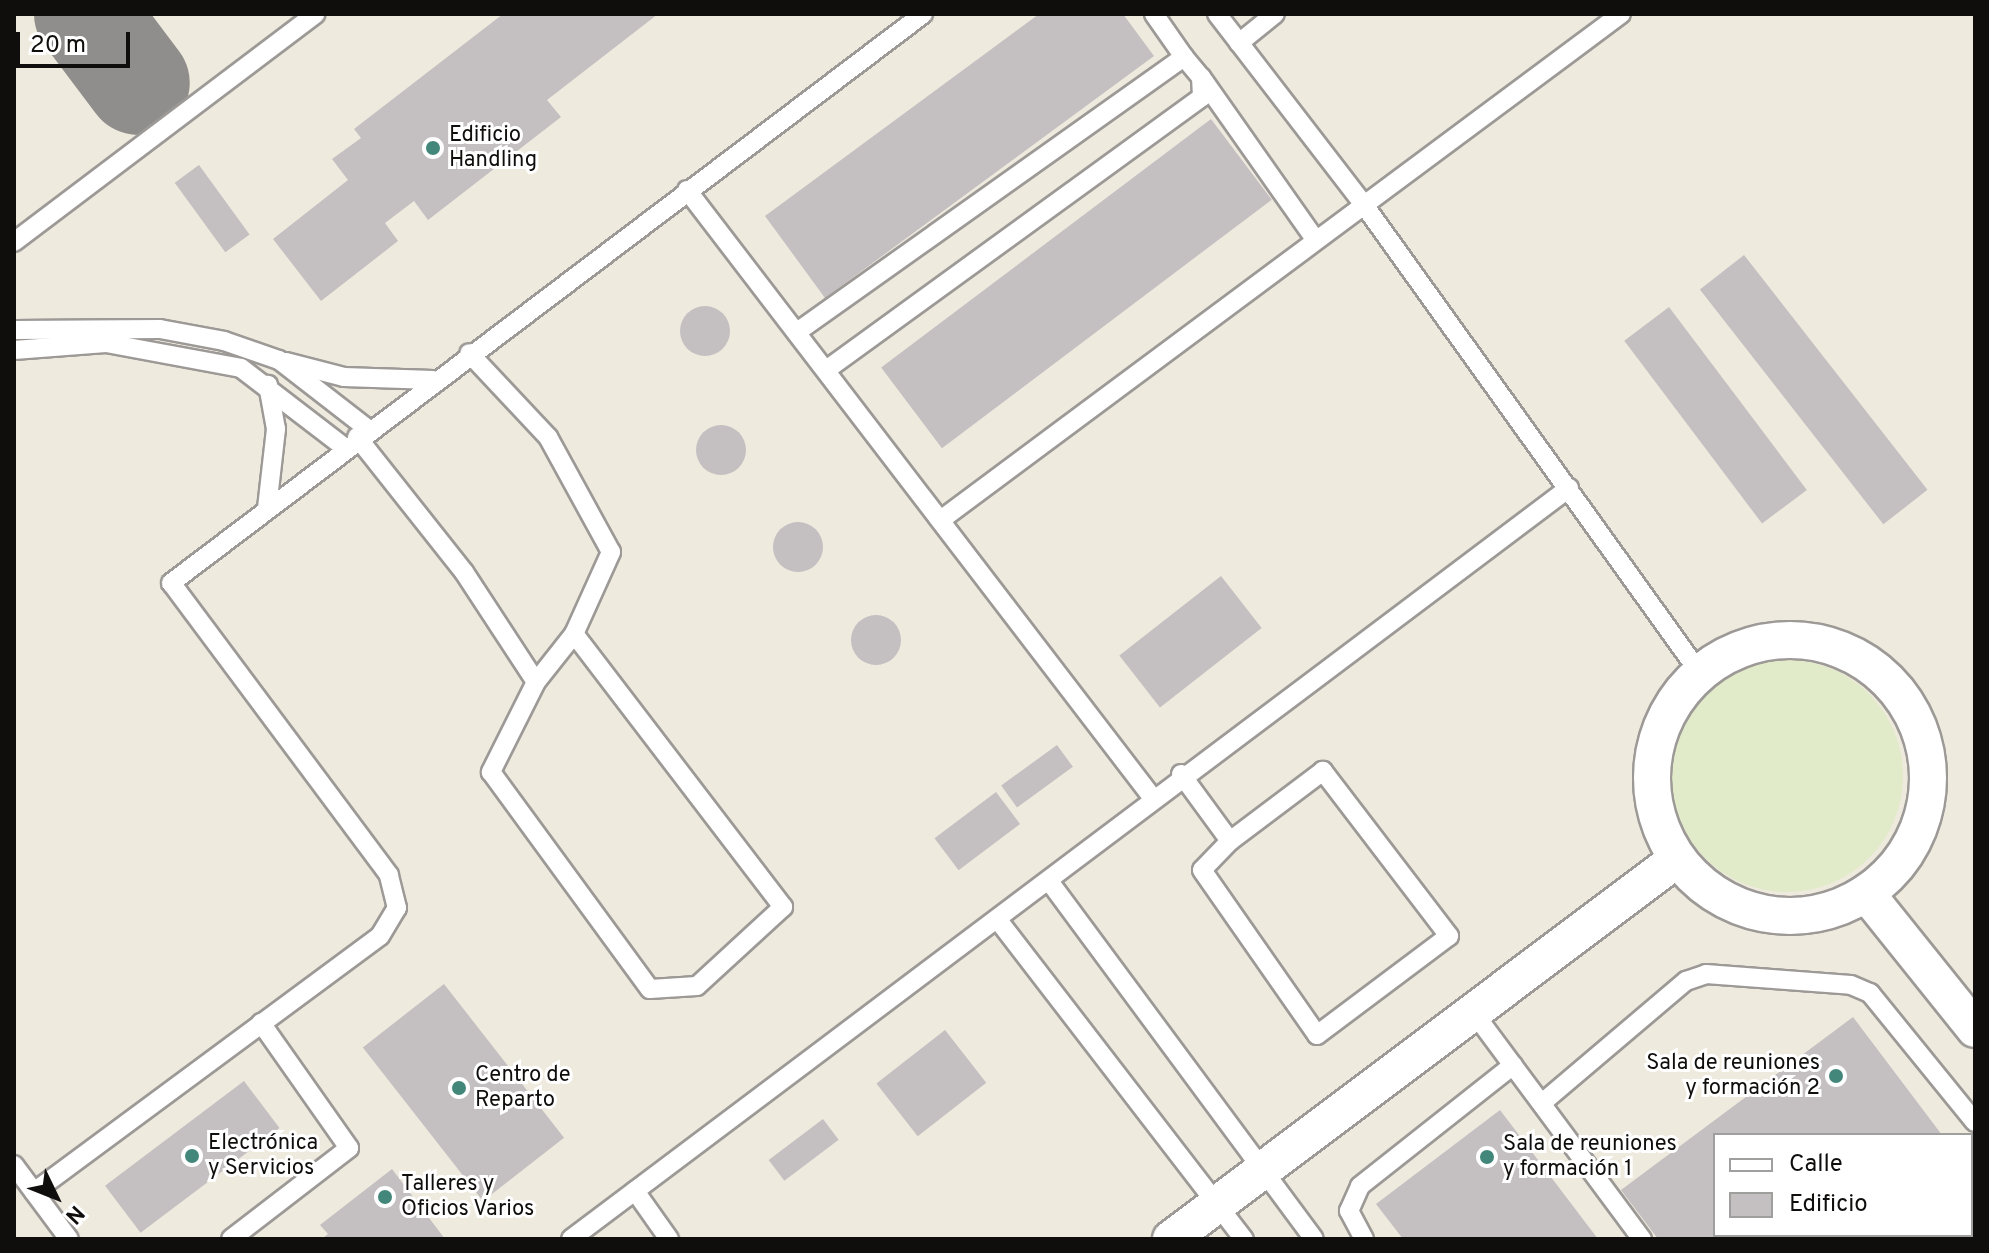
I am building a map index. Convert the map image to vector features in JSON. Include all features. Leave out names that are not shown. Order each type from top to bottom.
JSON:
[{"type":"street","points":[[1798,640],[1828,644],[1869,662],[1901,694],[1922,734],[1929,778],[1921,823],[1900,863],[1866,893],[1828,911],[1786,917],[1758,912],[1707,889],[1677,859],[1658,823],[1652,768],[1656,741],[1673,703],[1699,672],[1739,648],[1798,640]]},
{"type":"street","points":[[1171,1239],[1677,859]]},
{"type":"street","points":[[1866,893],[1975,1029]]},
{"type":"lane","points":[[14,242],[316,14]]},
{"type":"lane","points":[[34,1192],[380,936],[397,908],[389,875],[171,583],[356,438],[923,14]]},
{"type":"lane","points":[[1154,14],[1314,238]]},
{"type":"lane","points":[[1217,14],[1362,202],[1699,672]]},
{"type":"lane","points":[[1239,43],[1275,14]]},
{"type":"lane","points":[[942,519],[1362,202],[1621,14]]},
{"type":"lane","points":[[797,332],[1184,57]]},
{"type":"lane","points":[[826,370],[1202,97],[1201,77]]},
{"type":"lane","points":[[687,190],[1152,797]]},
{"type":"lane","points":[[14,330],[160,329],[344,377],[433,380]]},
{"type":"lane","points":[[14,350],[106,343],[149,347],[241,368],[356,438]]},
{"type":"lane","points":[[469,353],[548,437],[611,552],[574,634],[536,682],[491,772],[650,989],[697,986],[783,907],[574,634]]},
{"type":"lane","points":[[279,360],[356,438],[464,572],[536,682]]},
{"type":"lane","points":[[267,508],[276,429],[268,385]]},
{"type":"lane","points":[[571,1239],[998,920],[1181,774],[1569,488]]},
{"type":"lane","points":[[1323,771],[1449,936],[1317,1035],[1202,870],[1230,841],[1323,771]]},
{"type":"lane","points":[[1181,774],[1230,841]]},
{"type":"lane","points":[[1049,881],[1314,1239]]},
{"type":"lane","points":[[998,920],[1244,1239]]},
{"type":"lane","points":[[1542,1103],[1686,981],[1706,974],[1851,985],[1870,993],[1975,1122]]},
{"type":"lane","points":[[1474,1013],[1642,1239]]},
{"type":"lane","points":[[231,1239],[349,1148],[261,1023]]},
{"type":"lane","points":[[1364,1239],[1349,1211],[1360,1186],[1513,1065]]},
{"type":"lane","points":[[14,1165],[67,1238]]},
{"type":"lane","points":[[635,1191],[669,1239]]},
{"type":"shaded area","points":[[14,14],[1975,14],[1975,1239],[14,1239]]},
{"type":"green space","points":[[1787,660],[1810,662],[1831,669],[1869,694],[1894,732],[1901,753],[1901,799],[1894,820],[1869,858],[1831,883],[1810,890],[1787,892],[1764,890],[1743,883],[1705,858],[1680,820],[1673,799],[1671,776],[1673,753],[1680,732],[1705,694],[1743,669],[1764,662]]},
{"type":"building","name":"Edificio Handling","points":[[503,14],[658,14],[547,100],[561,117],[428,220],[414,201],[385,223],[398,241],[321,301],[273,239],[348,180],[332,159],[361,138],[354,129]]},
{"type":"building","points":[[1039,14],[1123,14],[1154,56],[825,298],[765,216]]},
{"type":"building","points":[[1211,119],[1272,200],[942,448],[881,368]]},
{"type":"building","points":[[199,165],[250,235],[225,252],[175,183]]},
{"type":"building","points":[[1744,255],[1927,490],[1883,524],[1700,289]]},
{"type":"building","points":[[705,306],[723,313],[730,331],[723,349],[705,356],[687,349],[680,331],[687,313]]},
{"type":"building","points":[[1669,307],[1807,490],[1762,524],[1624,341]]},
{"type":"building","points":[[721,425],[739,432],[746,450],[739,468],[721,475],[703,468],[696,450],[703,432]]},
{"type":"building","points":[[798,522],[816,529],[823,547],[816,565],[798,572],[780,565],[773,547],[780,529]]},
{"type":"building","points":[[1221,576],[1262,628],[1160,707],[1119,655]]},
{"type":"building","points":[[876,615],[894,622],[901,640],[894,658],[876,665],[858,658],[851,640],[858,622]]},
{"type":"building","points":[[1057,745],[1073,767],[1017,807],[1001,786]]},
{"type":"building","points":[[996,792],[1020,824],[959,870],[935,838]]},
{"type":"building","name":"Centro de Reparto","points":[[444,984],[564,1138],[483,1201],[363,1047]]},
{"type":"building","name":"Sala de reuniones y formación 2","points":[[1853,1017],[1940,1133],[1713,1133],[1713,1237],[1753,1237],[1658,1239],[1621,1190]]},
{"type":"building","points":[[945,1030],[986,1083],[918,1136],[876,1084]]},
{"type":"building","name":"Electrónica y Servicios","points":[[244,1081],[280,1128],[141,1233],[105,1186]]},
{"type":"building","name":"Sala de reuniones y formación 1","points":[[1500,1110],[1598,1239],[1403,1239],[1376,1204]]},
{"type":"building","points":[[823,1119],[839,1140],[784,1181],[769,1160]]},
{"type":"building","name":"Talleres y Oficios Varios","points":[[392,1169],[445,1239],[322,1239],[328,1234],[320,1225]]},
{"type":"taxiway","points":[[86,14],[138,83]]},
{"type":"place","name":"Edificio Handling","points":[[433,148]]},
{"type":"place","name":"Sala de reuniones y formación 2","points":[[1836,1076]]},
{"type":"place","name":"Centro de Reparto","points":[[459,1088]]},
{"type":"place","name":"Electrónica y Servicios","points":[[192,1156]]},
{"type":"place","name":"Sala de reuniones y formación 1","points":[[1487,1157]]},
{"type":"place","name":"Talleres y Oficios Varios","points":[[385,1197]]}]
